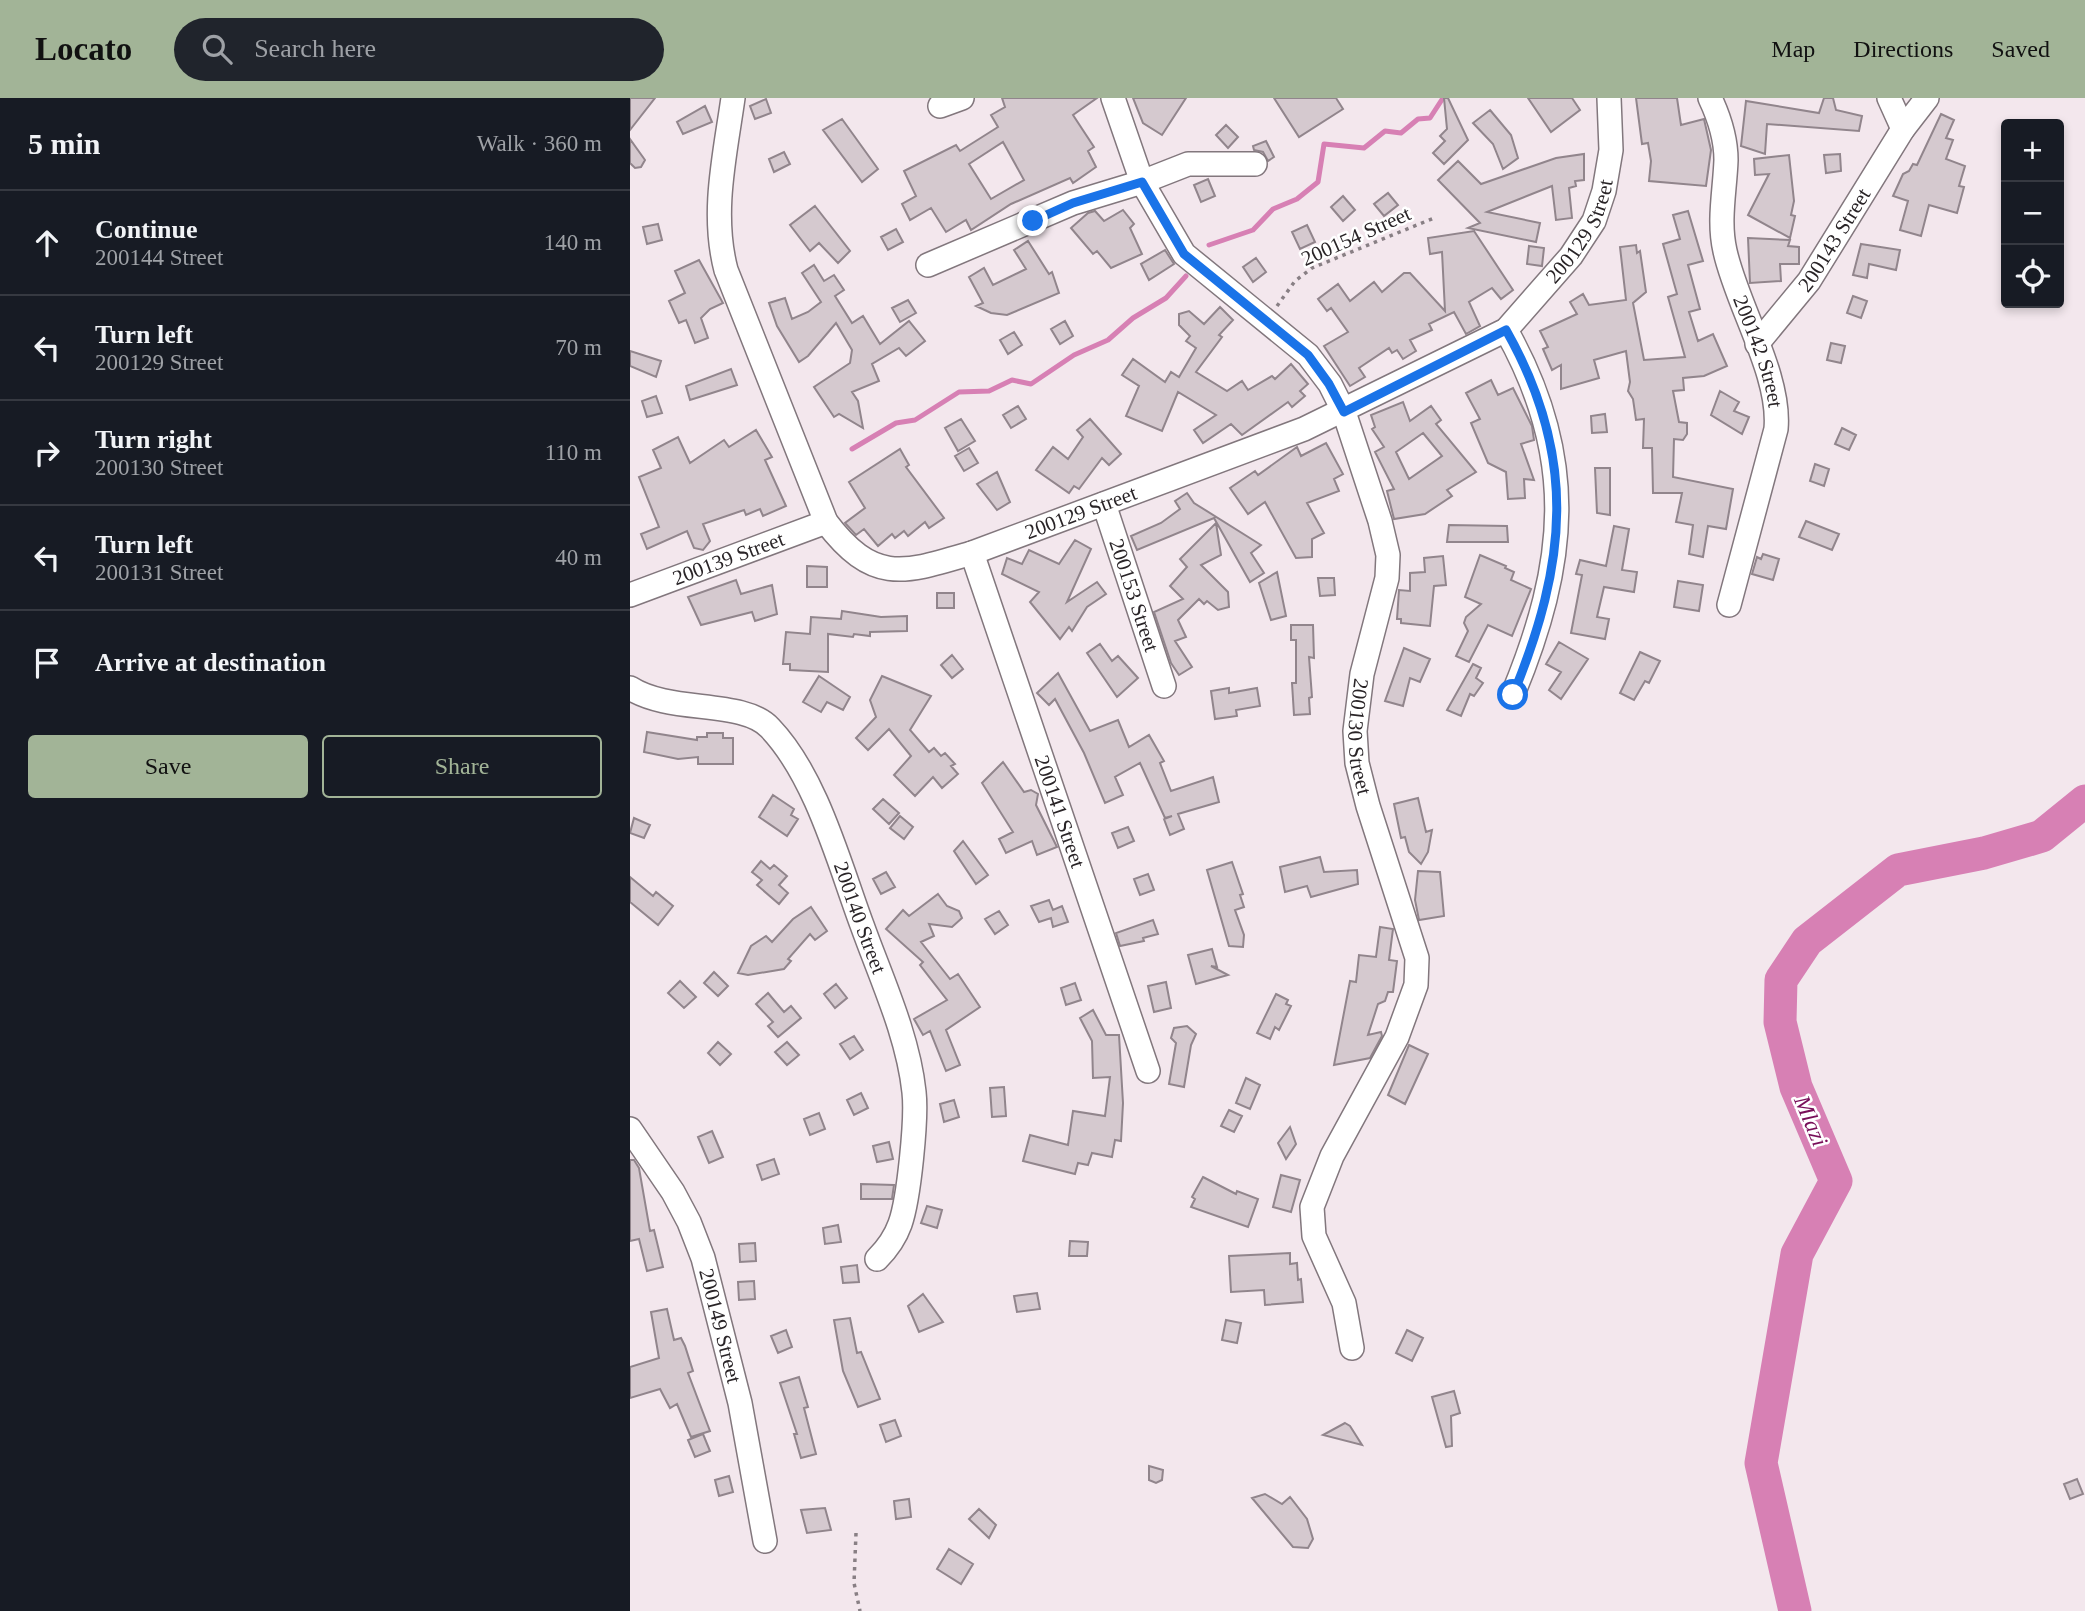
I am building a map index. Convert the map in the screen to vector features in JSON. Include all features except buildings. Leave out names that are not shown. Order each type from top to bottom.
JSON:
[{"type":"street","name":"200129 Street","points":[[733,98],[719,200],[720,246],[726,270],[826,522],[845,546],[860,558],[898,570],[918,569],[972,552],[1344,412],[1506,330],[1571,256],[1594,221],[1604,191],[1611,150],[1609,98]]},
{"type":"street","points":[[940,106],[962,98]]},
{"type":"street","name":"200130 Street","points":[[1113,98],[1142,182],[1184,254],[1308,355],[1329,384],[1344,412],[1380,521],[1388,555],[1388,578],[1362,674],[1355,731],[1357,763],[1368,806],[1417,958],[1416,985],[1397,1037],[1332,1156],[1312,1207],[1314,1236],[1344,1303],[1352,1348]]},
{"type":"street","name":"200142 Street","points":[[1710,98],[1720,120],[1726,157],[1722,229],[1724,248],[1739,301],[1757,344],[1778,410],[1776,429],[1729,605]]},
{"type":"street","points":[[1889,98],[1903,130]]},
{"type":"street","name":"200143 Street","points":[[1757,344],[1809,281],[1903,130],[1927,98]]},
{"type":"street","points":[[928,265],[1073,203],[1142,182],[1188,164],[1255,164]]},
{"type":"street","points":[[1506,330],[1542,404],[1556,464],[1559,509],[1542,615],[1513,695]]},
{"type":"street","name":"200153 Street","points":[[1104,504],[1164,686]]},
{"type":"street","name":"200139 Street","points":[[630,595],[826,522]]},
{"type":"street","name":"200141 Street","points":[[972,552],[1148,1071]]},
{"type":"street","name":"200140 Street","points":[[630,688],[641,695],[673,705],[742,713],[761,719],[792,757],[818,808],[885,987],[914,1091],[916,1116],[901,1222],[893,1240],[877,1259]]},
{"type":"street","name":"200149 Street","points":[[630,1129],[690,1222],[703,1258],[740,1403],[765,1541]]},
{"type":"path","name":"200154 Street","points":[[1267,319],[1296,281],[1312,268],[1434,218]]},
{"type":"path","points":[[856,1533],[854,1583],[860,1611]]},
{"type":"waterway","points":[[1209,245],[1253,230],[1273,209],[1297,199],[1318,182],[1324,144],[1364,148],[1385,131],[1401,133],[1418,119],[1430,118],[1443,98]]},
{"type":"waterway","points":[[852,449],[896,423],[915,420],[959,392],[989,391],[1012,380],[1031,384],[1074,355],[1108,340],[1133,318],[1166,298],[1186,276]]},
{"type":"waterway","name":"Mlazi","points":[[1795,1611],[1761,1463],[1797,1254],[1836,1181],[1796,1087],[1780,1022],[1781,980],[1807,941],[1898,870],[1984,853],[2042,836],[2085,801]]},
{"type":"route","points":[[1033,221],[1073,203],[1142,182],[1184,254],[1308,355],[1329,384],[1344,412],[1483,344],[1506,330],[1542,404],[1556,464],[1559,509],[1542,615],[1513,695]]}]
